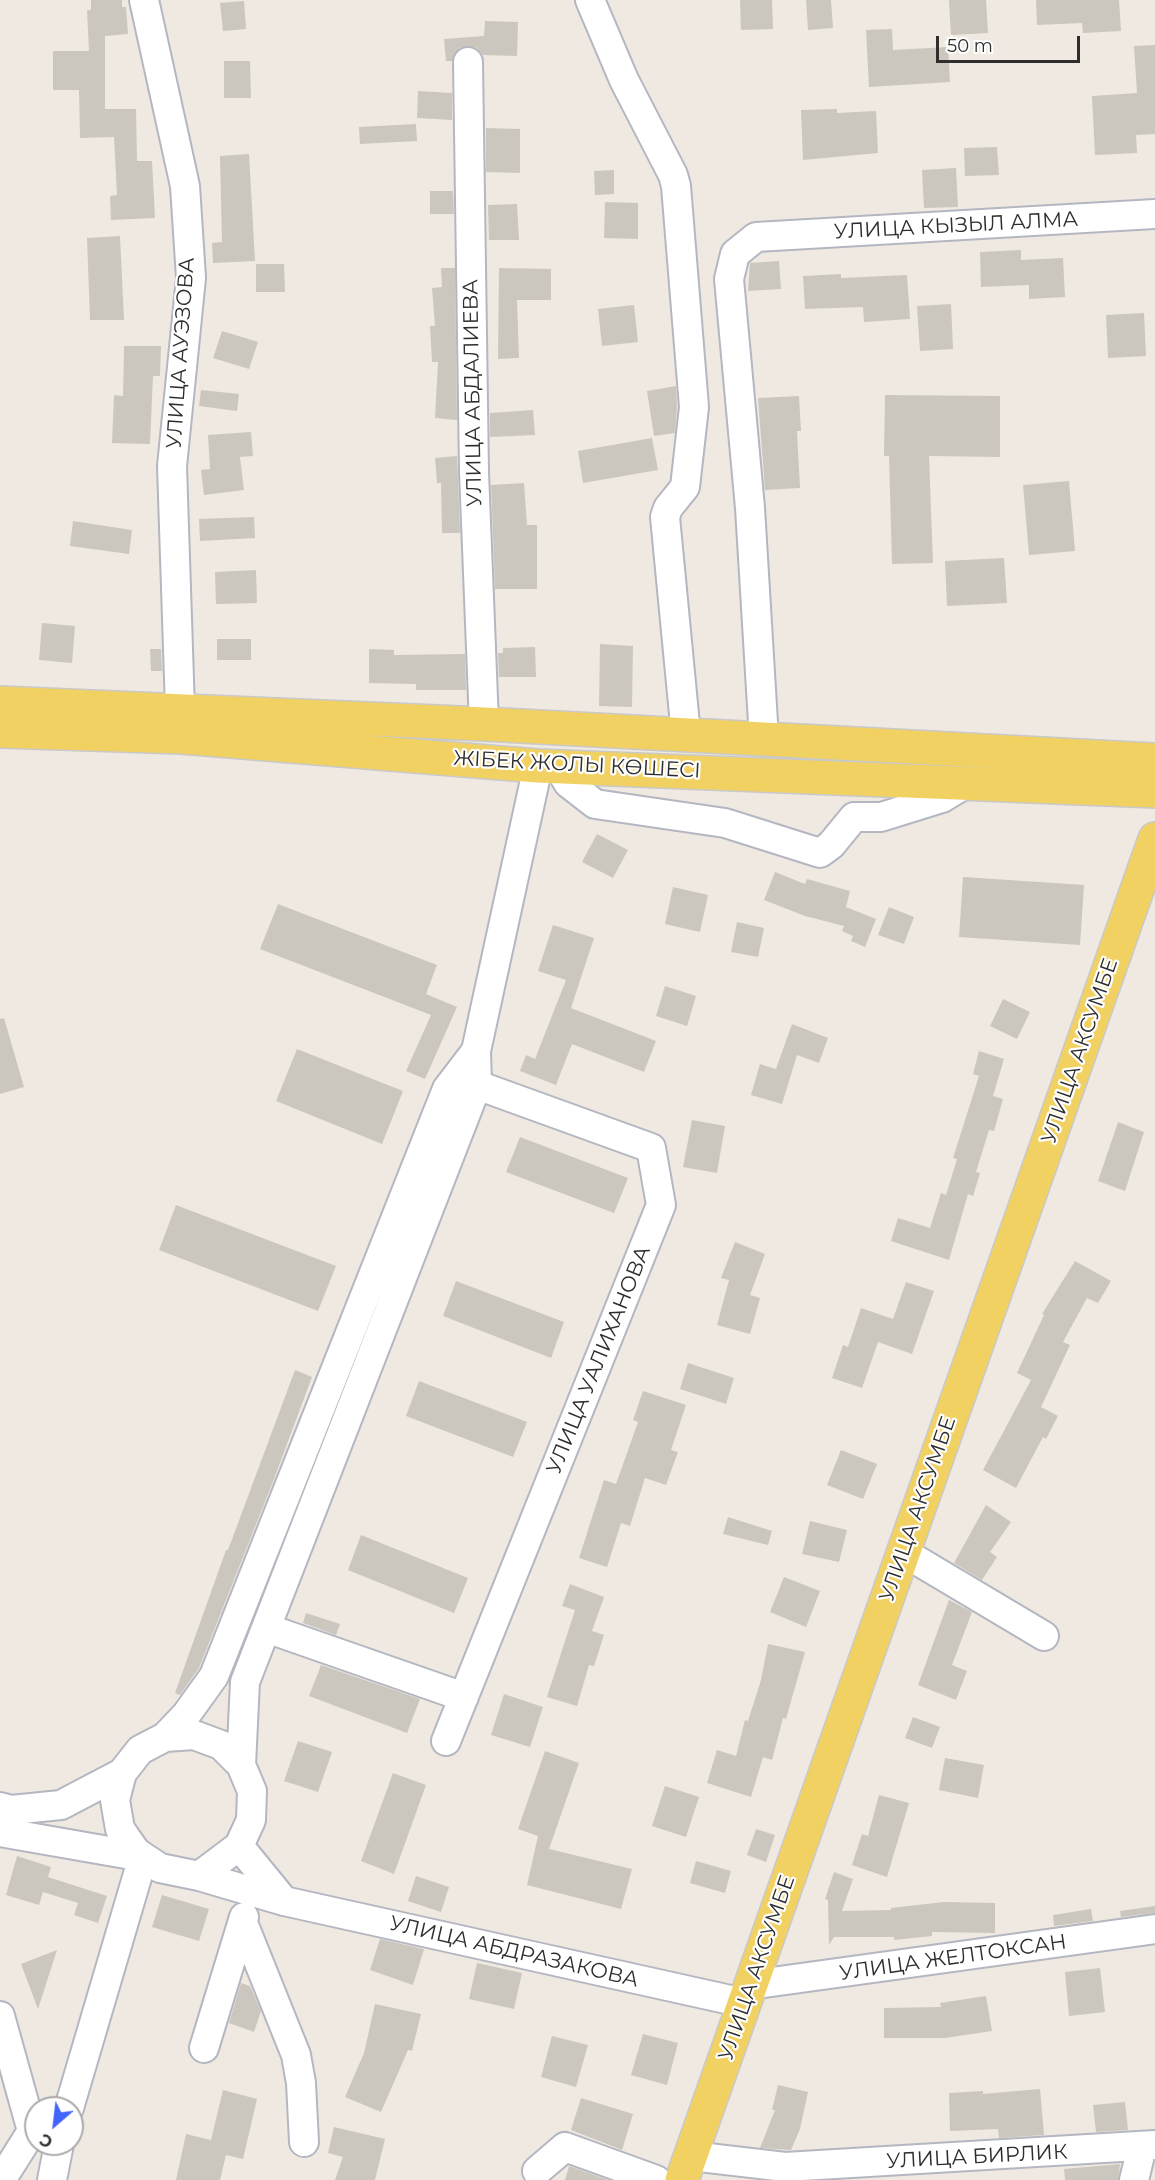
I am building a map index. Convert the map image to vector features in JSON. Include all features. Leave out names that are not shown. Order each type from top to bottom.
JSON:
[{"type":"main road","name":"ЖІБЕК ЖОЛЫ КӨШЕСІ","points":[[0,703],[484,724],[1155,760]]},
{"type":"main road","name":"ЖІБЕК ЖОЛЫ КӨШЕСІ","points":[[0,731],[192,738],[549,766],[1155,791]]},
{"type":"main road","name":"УЛИЦА АКСУМБЕ","points":[[686,2168],[1155,839]]},
{"type":"street","name":"УЛИЦА АУЭЗОВА","points":[[144,0],[185,186],[191,278],[172,466],[180,710]]},
{"type":"street","points":[[590,0],[624,80],[670,168],[676,186],[694,407],[685,487],[668,508],[665,517],[686,735]]},
{"type":"street","name":"УЛИЦА АБДАЛИЕВА","points":[[468,62],[474,472],[484,724]]},
{"type":"street","name":"УЛИЦА КЫЗЫЛ АЛМА","points":[[764,740],[750,508],[729,279],[735,254],[756,237],[1155,214]]},
{"type":"street","points":[[241,1765],[245,1682],[477,1084],[476,1051],[549,766],[595,804],[725,823],[820,853],[831,845],[854,817],[881,817],[942,798],[967,783]]},
{"type":"street","points":[[165,1737],[194,1735],[221,1745],[241,1765],[252,1791],[251,1820],[238,1846],[199,1876],[160,1868],[136,1852],[120,1829],[115,1800],[122,1773],[140,1750],[165,1737],[186,1715],[214,1676],[447,1089],[476,1051]]},
{"type":"street","name":"УЛИЦА УАЛИХАНОВА","points":[[446,1741],[660,1205],[651,1148],[477,1084]]},
{"type":"street","points":[[903,1552],[1044,1636]]},
{"type":"street","points":[[266,1628],[464,1697]]},
{"type":"street","points":[[0,1807],[11,1810],[61,1805],[122,1773]]},
{"type":"street","points":[[0,1832],[143,1857]]},
{"type":"street","points":[[238,1846],[284,1901]]},
{"type":"street","points":[[73,2096],[143,1857]]},
{"type":"street","name":"УЛИЦА АБДРАЗАКОВА","points":[[199,1876],[284,1901],[747,1994]]},
{"type":"street","points":[[204,2048],[252,1892]]},
{"type":"street","points":[[243,1923],[296,2055],[301,2083],[304,2142]]},
{"type":"street","name":"УЛИЦА ЖЕЛТОКСАН","points":[[747,1994],[1155,1929]]},
{"type":"street","points":[[0,2016],[32,2131],[5,2174],[0,2175]]},
{"type":"street","points":[[1134,2180],[1148,2146]]},
{"type":"street","name":"УЛИЦА БИРЛИК","points":[[686,2168],[785,2167],[1148,2146]]},
{"type":"street","points":[[537,2171],[565,2147],[656,2180]]},
{"type":"street","points":[[52,2180],[56,2156]]},
{"type":"building","points":[[91,0],[122,0],[122,7],[126,7],[128,34],[105,36],[105,109],[136,109],[137,161],[152,161],[155,218],[111,220],[110,196],[117,195],[114,137],[80,138],[79,90],[53,90],[53,51],[89,51],[87,10],[91,10]]},
{"type":"building","points":[[740,0],[772,0],[773,29],[741,30]]},
{"type":"building","points":[[806,0],[831,0],[833,28],[808,30]]},
{"type":"building","points":[[949,0],[986,0],[988,33],[951,35]]},
{"type":"building","points":[[1036,0],[1119,0],[1121,31],[1083,33],[1082,23],[1037,25]]},
{"type":"building","points":[[244,1],[246,29],[223,31],[220,3]]},
{"type":"building","points":[[485,21],[518,22],[517,56],[483,55],[477,48],[467,46],[459,48],[452,61],[446,61],[444,39],[484,36]]},
{"type":"building","points":[[892,29],[893,50],[948,47],[950,82],[869,87],[866,30]]},
{"type":"building","points":[[1155,45],[1155,134],[1136,135],[1137,153],[1095,155],[1092,96],[1137,93],[1134,46]]},
{"type":"building","points":[[224,61],[250,61],[251,98],[224,98]]},
{"type":"building","points":[[418,91],[452,93],[452,120],[417,118]]},
{"type":"building","points":[[837,109],[837,113],[876,111],[878,153],[803,160],[801,110]]},
{"type":"building","points":[[416,124],[417,141],[360,144],[359,127]]},
{"type":"building","points":[[486,128],[520,129],[520,173],[486,172]]},
{"type":"building","points":[[997,147],[999,175],[965,176],[964,148]]},
{"type":"building","points":[[249,154],[255,261],[213,263],[212,243],[222,242],[220,156]]},
{"type":"building","points":[[956,168],[958,207],[924,208],[922,170]]},
{"type":"building","points":[[614,170],[614,194],[595,195],[594,171]]},
{"type":"building","points":[[430,191],[453,191],[454,214],[430,214]]},
{"type":"building","points":[[605,202],[638,203],[638,239],[604,238]]},
{"type":"building","points":[[517,204],[519,240],[489,240],[488,205]]},
{"type":"building","points":[[120,236],[124,320],[90,320],[87,238]]},
{"type":"building","points":[[1021,250],[1021,260],[1063,258],[1065,297],[1029,299],[1029,285],[981,287],[980,252]]},
{"type":"building","points":[[779,261],[781,289],[748,291],[750,263]]},
{"type":"building","points":[[256,264],[284,264],[285,292],[256,292]]},
{"type":"building","points":[[441,268],[455,268],[457,420],[435,418],[438,362],[432,362],[430,326],[435,326],[432,288],[442,287]]},
{"type":"building","points":[[499,268],[551,269],[551,300],[517,300],[519,358],[498,359]]},
{"type":"building","points":[[841,274],[841,278],[907,275],[910,319],[864,322],[863,307],[805,309],[803,276]]},
{"type":"building","points":[[951,304],[953,349],[920,351],[917,306]]},
{"type":"building","points":[[634,305],[638,342],[602,346],[598,309]]},
{"type":"building","points":[[1144,313],[1146,356],[1108,358],[1106,315]]},
{"type":"building","points":[[222,331],[258,342],[249,369],[213,358]]},
{"type":"building","points":[[124,346],[161,346],[160,376],[153,376],[150,444],[112,443],[114,395],[123,396]]},
{"type":"building","points":[[676,386],[675,433],[654,436],[647,391]]},
{"type":"building","points":[[201,390],[239,394],[237,411],[199,406]]},
{"type":"building","points":[[885,395],[1000,396],[1000,457],[929,456],[933,563],[892,564],[889,456],[884,456]]},
{"type":"building","points":[[799,396],[801,431],[797,431],[800,488],[765,490],[758,398]]},
{"type":"building","points":[[533,410],[535,435],[490,437],[490,413]]},
{"type":"building","points":[[251,432],[253,456],[240,457],[244,490],[204,495],[201,470],[210,469],[208,435]]},
{"type":"building","points":[[652,438],[658,470],[583,483],[578,451]]},
{"type":"building","points":[[457,456],[460,533],[442,533],[441,483],[437,483],[435,458]]},
{"type":"building","points":[[1069,481],[1075,551],[1029,555],[1023,485]]},
{"type":"building","points":[[524,483],[527,525],[537,525],[537,589],[495,589],[491,485]]},
{"type":"building","points":[[254,517],[255,538],[200,541],[199,519]]},
{"type":"building","points":[[73,521],[132,530],[129,554],[70,546]]},
{"type":"building","points":[[1004,558],[1007,603],[947,606],[945,561]]},
{"type":"building","points":[[256,570],[257,603],[216,604],[215,572]]},
{"type":"building","points":[[42,623],[75,626],[72,663],[39,660]]},
{"type":"building","points":[[217,639],[251,639],[251,660],[217,660]]},
{"type":"building","points":[[600,644],[633,646],[632,707],[599,706]]},
{"type":"building","points":[[535,647],[536,677],[499,677],[498,653],[503,653],[503,648]]},
{"type":"building","points":[[150,649],[161,649],[162,671],[151,671]]},
{"type":"building","points":[[369,649],[394,650],[394,655],[465,654],[466,690],[416,690],[416,684],[369,683]]},
{"type":"building","points":[[597,834],[628,850],[613,878],[582,862]]},
{"type":"building","points":[[775,872],[805,884],[807,879],[850,891],[846,907],[876,919],[865,947],[851,941],[853,936],[842,931],[844,926],[805,916],[764,900]]},
{"type":"building","points":[[963,877],[1084,885],[1080,945],[959,937]]},
{"type":"building","points":[[673,887],[708,895],[700,932],[665,924]]},
{"type":"building","points":[[278,904],[437,965],[426,994],[457,1007],[425,1079],[406,1071],[431,1015],[260,949]]},
{"type":"building","points":[[889,907],[914,917],[904,944],[878,935]]},
{"type":"building","points":[[737,922],[764,928],[758,957],[731,952]]},
{"type":"building","points":[[553,925],[594,938],[571,1008],[656,1041],[644,1072],[572,1044],[556,1085],[520,1071],[526,1055],[535,1059],[566,980],[538,971]]},
{"type":"building","points":[[665,986],[696,996],[687,1026],[656,1016]]},
{"type":"building","points":[[1003,999],[1030,1012],[1017,1039],[990,1026]]},
{"type":"building","points":[[4,1018],[24,1087],[0,1094],[0,1019]]},
{"type":"building","points":[[792,1024],[828,1038],[819,1063],[797,1055],[782,1104],[751,1095],[760,1064],[776,1069]]},
{"type":"building","points":[[297,1049],[403,1091],[382,1144],[276,1101]]},
{"type":"building","points":[[979,1051],[1004,1059],[993,1096],[1003,1099],[994,1131],[989,1130],[976,1172],[980,1173],[973,1196],[968,1194],[949,1260],[891,1241],[898,1218],[930,1228],[941,1193],[946,1195],[957,1159],[953,1158],[979,1076],[973,1074]]},
{"type":"building","points":[[692,1120],[725,1126],[717,1173],[683,1167]]},
{"type":"building","points":[[1118,1122],[1144,1132],[1125,1191],[1098,1181]]},
{"type":"building","points":[[520,1137],[628,1178],[614,1213],[506,1172]]},
{"type":"building","points":[[176,1205],[336,1266],[318,1311],[159,1250]]},
{"type":"building","points":[[735,1242],[765,1254],[750,1295],[760,1298],[750,1334],[717,1325],[729,1280],[721,1278]]},
{"type":"building","points":[[1075,1261],[1111,1281],[1098,1303],[1087,1298],[1063,1342],[1070,1345],[1041,1407],[1058,1416],[1046,1439],[1043,1437],[1016,1488],[983,1470],[1031,1380],[1017,1373],[1044,1315],[1042,1314]]},
{"type":"building","points":[[456,1281],[564,1322],[551,1358],[443,1316]]},
{"type":"building","points":[[906,1282],[934,1291],[912,1354],[878,1342],[862,1388],[832,1378],[843,1345],[848,1347],[861,1308],[893,1319]]},
{"type":"building","points":[[688,1363],[734,1378],[726,1404],[680,1389]]},
{"type":"building","points":[[295,1370],[312,1377],[199,1668],[180,1695],[175,1693],[226,1550],[228,1550]]},
{"type":"building","points":[[419,1381],[527,1422],[513,1457],[406,1416]]},
{"type":"building","points":[[643,1391],[686,1405],[671,1450],[678,1452],[666,1485],[645,1478],[630,1526],[621,1523],[607,1567],[579,1558],[604,1480],[616,1484],[638,1422],[633,1420]]},
{"type":"building","points":[[841,1450],[877,1464],[863,1499],[827,1485]]},
{"type":"building","points":[[986,1505],[1011,1522],[990,1552],[997,1557],[982,1580],[954,1563]]},
{"type":"building","points":[[728,1517],[772,1531],[768,1545],[723,1534]]},
{"type":"building","points":[[810,1521],[847,1530],[839,1562],[802,1554]]},
{"type":"building","points":[[361,1535],[468,1578],[454,1613],[348,1570]]},
{"type":"building","points":[[784,1577],[820,1591],[806,1627],[770,1612]]},
{"type":"building","points":[[570,1584],[604,1597],[592,1631],[604,1635],[594,1666],[589,1665],[577,1706],[547,1697],[575,1610],[562,1606]]},
{"type":"building","points":[[949,1600],[972,1612],[952,1665],[967,1671],[956,1700],[918,1685]]},
{"type":"building","points":[[306,1613],[340,1624],[336,1635],[303,1623]]},
{"type":"building","points":[[768,1644],[805,1652],[772,1760],[763,1757],[751,1797],[707,1783],[717,1750],[736,1756],[745,1720],[748,1721],[761,1680]]},
{"type":"building","points":[[321,1665],[420,1699],[407,1733],[309,1696]]},
{"type":"building","points":[[504,1694],[543,1707],[530,1747],[491,1735]]},
{"type":"building","points":[[913,1717],[940,1727],[932,1748],[905,1738]]},
{"type":"building","points":[[298,1741],[332,1752],[318,1792],[284,1781]]},
{"type":"building","points":[[545,1751],[579,1763],[549,1849],[632,1869],[621,1909],[527,1885],[538,1836],[518,1829]]},
{"type":"building","points":[[945,1758],[984,1765],[978,1798],[939,1790]]},
{"type":"building","points":[[393,1773],[426,1785],[394,1874],[361,1861]]},
{"type":"building","points":[[665,1786],[699,1797],[686,1837],[652,1826]]},
{"type":"building","points":[[879,1795],[909,1803],[887,1877],[852,1865],[862,1834],[868,1836]]},
{"type":"building","points":[[756,1829],[775,1835],[766,1862],[747,1855]]},
{"type":"building","points":[[17,1856],[51,1867],[48,1877],[107,1896],[98,1923],[74,1915],[78,1903],[43,1892],[39,1905],[6,1895]]},
{"type":"building","points":[[696,1861],[731,1871],[725,1893],[690,1883]]},
{"type":"building","points":[[834,1872],[853,1879],[842,1911],[891,1910],[891,1908],[944,1902],[995,1903],[995,1933],[932,1932],[932,1936],[894,1940],[894,1937],[834,1937],[829,1945],[828,1900],[825,1899]]},
{"type":"building","points":[[416,1876],[449,1887],[441,1912],[408,1901]]},
{"type":"building","points":[[162,1895],[209,1909],[199,1941],[152,1927]]},
{"type":"building","points":[[1155,1906],[1155,1913],[1121,1917],[1120,1911]]},
{"type":"building","points":[[1091,1909],[1093,1921],[1054,1926],[1053,1915]]},
{"type":"building","points":[[380,1939],[424,1949],[413,1985],[370,1970]]},
{"type":"building","points":[[57,1950],[38,2009],[21,1964]]},
{"type":"building","points":[[477,1963],[522,1973],[514,2009],[469,1999]]},
{"type":"building","points":[[1100,1968],[1105,2012],[1069,2016],[1065,1972]]},
{"type":"building","points":[[241,1983],[250,1986],[261,2011],[254,2032],[229,2023]]},
{"type":"building","points":[[986,1996],[992,2031],[945,2038],[884,2038],[884,2008],[941,2007],[940,2003]]},
{"type":"building","points":[[375,2004],[421,2014],[412,2051],[408,2050],[381,2112],[345,2097],[364,2053]]},
{"type":"building","points":[[643,2034],[678,2043],[667,2085],[631,2075]]},
{"type":"building","points":[[552,2036],[588,2045],[576,2087],[541,2077]]},
{"type":"building","points":[[778,2085],[808,2092],[800,2129],[791,2150],[760,2148],[775,2110],[772,2110]]},
{"type":"building","points":[[1040,2089],[1044,2135],[999,2138],[998,2129],[950,2131],[949,2093],[983,2091],[983,2094]]},
{"type":"building","points":[[223,2090],[257,2099],[243,2159],[226,2155],[220,2180],[176,2180],[186,2134],[211,2140]]},
{"type":"building","points":[[581,2098],[633,2114],[622,2150],[571,2130]]},
{"type":"building","points":[[1125,2102],[1128,2130],[1096,2132],[1093,2105]]},
{"type":"building","points":[[334,2127],[385,2139],[375,2180],[335,2180],[343,2157],[328,2153]]},
{"type":"building","points":[[1120,2164],[1118,2180],[1065,2180],[1064,2169]]},
{"type":"building","points":[[569,2166],[608,2180],[565,2180]]}]
